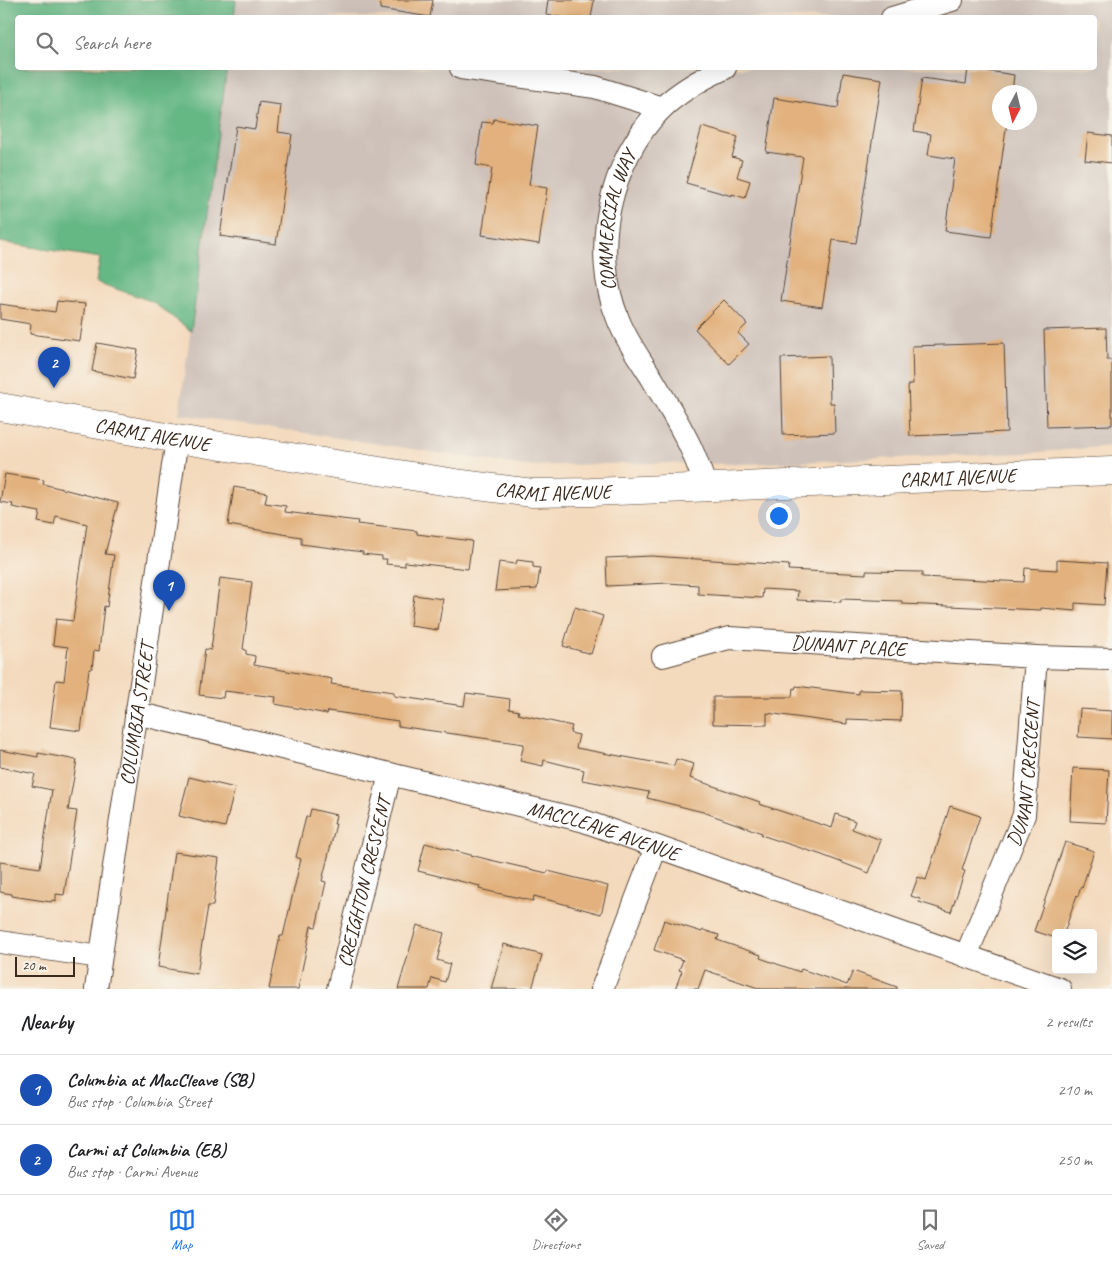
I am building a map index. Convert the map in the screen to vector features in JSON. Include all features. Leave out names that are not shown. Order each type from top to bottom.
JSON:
[{"type":"street","points":[[902,15],[952,0]]},
{"type":"street","points":[[475,70],[595,87],[662,108]]},
{"type":"street","name":"COMMERCIAL WAY","points":[[706,486],[689,444],[630,345],[611,300],[607,278],[606,242],[611,202],[622,170],[636,140],[662,108],[695,83],[721,70]]},
{"type":"street","name":"CARMI AVENUE","points":[[0,406],[177,439],[462,484],[533,493],[1112,471]]},
{"type":"street","name":"COLUMBIA STREET","points":[[96,989],[177,439]]},
{"type":"street","name":"DUNANT PLACE","points":[[663,656],[729,638],[1036,657]]},
{"type":"street","points":[[1036,657],[1112,659]]},
{"type":"street","name":"DUNANT CRESCENT","points":[[966,956],[1024,815],[1036,657]]},
{"type":"street","name":"MACCLEAVE AVENUE","points":[[136,713],[581,820],[1060,989]]},
{"type":"street","name":"CREIGHTON CRESCENT","points":[[338,989],[390,774]]},
{"type":"street","points":[[602,989],[656,847]]},
{"type":"street","points":[[0,942],[100,957]]},
{"type":"shaded area","points":[[236,0],[1112,0],[1112,446],[1029,453],[743,464],[640,463],[525,466],[179,414],[227,70],[1097,70],[1097,15],[234,15]]},
{"type":"green space","points":[[0,0],[236,0],[234,15],[15,15],[15,70],[227,70],[191,331],[151,301],[96,282],[100,258],[0,242]]},
{"type":"building","points":[[381,0],[433,0],[430,15],[418,15],[380,9]]},
{"type":"building","points":[[548,0],[594,0],[592,15],[546,15]]},
{"type":"building","points":[[968,70],[988,70],[1014,75],[1013,85],[992,85],[992,130],[1006,130],[991,237],[945,231],[955,159],[928,155],[931,134],[914,131],[922,78],[966,84]]},
{"type":"building","points":[[843,73],[882,79],[856,243],[833,240],[822,307],[781,301],[803,157],[766,152],[774,98],[838,108]]},
{"type":"building","points":[[259,102],[281,105],[278,132],[292,134],[276,244],[220,236],[236,126],[255,129]]},
{"type":"building","points":[[494,119],[538,126],[529,185],[547,188],[539,244],[482,235],[492,168],[476,165],[482,122],[493,123]]},
{"type":"building","points":[[702,127],[738,137],[732,157],[742,160],[737,177],[750,181],[745,198],[686,183]]},
{"type":"building","points":[[1088,133],[1112,136],[1112,163],[1085,160]]},
{"type":"building","points":[[724,300],[747,324],[738,333],[749,344],[729,364],[695,329]]},
{"type":"building","points":[[57,301],[85,304],[80,341],[30,334],[31,324],[0,319],[0,304],[55,312]]},
{"type":"building","points":[[1106,328],[1107,360],[1112,360],[1112,425],[1047,427],[1044,330]]},
{"type":"building","points":[[97,343],[138,350],[133,379],[92,371]]},
{"type":"building","points":[[1004,343],[1007,432],[910,436],[908,384],[913,384],[912,346]]},
{"type":"building","points":[[829,356],[830,403],[834,403],[835,433],[783,435],[781,358]]},
{"type":"building","points":[[5,474],[44,480],[43,484],[118,503],[105,554],[114,555],[107,607],[104,606],[99,651],[94,650],[92,669],[89,669],[81,731],[50,727],[56,680],[64,681],[68,647],[53,645],[56,619],[73,621],[87,524],[56,516],[54,525],[38,522],[40,512],[12,507],[13,504],[0,502]]},
{"type":"building","points":[[234,487],[267,493],[265,503],[286,506],[285,512],[358,521],[357,524],[417,531],[417,534],[472,541],[468,569],[405,562],[405,566],[386,564],[387,559],[382,559],[382,556],[301,544],[301,537],[228,525]]},
{"type":"building","points":[[651,556],[789,565],[788,570],[866,574],[866,571],[922,572],[922,577],[1024,582],[1025,568],[1057,570],[1057,560],[1107,563],[1104,605],[1075,603],[1075,611],[1041,608],[1041,610],[902,604],[902,601],[841,599],[841,602],[797,600],[798,591],[763,589],[762,598],[698,594],[698,585],[668,583],[607,586],[606,558]]},
{"type":"building","points":[[517,560],[533,562],[533,567],[540,568],[537,589],[495,591],[499,562],[516,564]]},
{"type":"building","points":[[220,578],[252,582],[243,649],[246,650],[246,654],[255,656],[254,665],[332,679],[331,684],[394,692],[394,696],[464,706],[466,693],[510,699],[509,709],[519,711],[518,714],[572,726],[570,733],[579,735],[576,748],[674,766],[676,759],[694,764],[690,778],[760,802],[759,804],[832,828],[836,814],[855,821],[852,829],[881,840],[869,873],[761,835],[762,833],[703,812],[647,798],[649,792],[582,780],[584,770],[544,760],[543,766],[520,761],[524,744],[398,726],[398,721],[328,711],[327,714],[275,704],[276,697],[224,691],[223,698],[199,695],[205,649],[211,650]]},
{"type":"building","points":[[414,595],[443,599],[438,630],[410,626]]},
{"type":"building","points":[[575,607],[603,616],[591,654],[563,646]]},
{"type":"building","points":[[796,686],[859,694],[859,690],[902,691],[901,721],[847,719],[847,724],[767,713],[767,725],[713,724],[713,697],[792,697],[793,688],[795,689]]},
{"type":"building","points":[[1080,709],[1112,711],[1112,739],[1078,737]]},
{"type":"building","points":[[0,750],[38,757],[38,753],[77,760],[68,810],[77,811],[64,895],[56,894],[56,901],[52,900],[51,902],[12,896],[12,894],[0,892],[0,862],[40,868],[52,790],[32,786],[35,774],[0,767]]},
{"type":"building","points":[[1073,768],[1109,770],[1106,823],[1070,821]]},
{"type":"building","points":[[189,777],[235,788],[225,827],[179,816]]},
{"type":"building","points":[[950,806],[980,816],[962,870],[965,871],[951,912],[919,902],[920,899],[911,896],[918,877],[926,880]]},
{"type":"building","points":[[311,809],[336,815],[334,824],[336,824],[322,881],[326,882],[316,927],[311,926],[298,989],[269,989],[280,936],[283,936],[301,859],[296,857],[306,817],[309,817]]},
{"type":"building","points":[[1065,842],[1094,851],[1065,929],[1052,929],[1052,937],[1034,931]]},
{"type":"building","points":[[425,843],[486,859],[547,873],[548,871],[608,886],[601,914],[534,896],[533,901],[479,889],[480,886],[418,871]]},
{"type":"building","points":[[174,852],[219,858],[213,906],[208,906],[197,974],[158,967]]},
{"type":"building","points":[[664,920],[702,932],[703,930],[719,935],[717,940],[761,955],[760,958],[800,972],[801,969],[847,985],[853,971],[897,987],[897,989],[761,989],[705,970],[698,989],[675,989],[682,971],[679,970],[683,960],[654,950]]},
{"type":"building","points":[[417,925],[444,933],[437,960],[450,964],[445,982],[432,978],[429,989],[398,989]]},
{"type":"building","points":[[504,944],[542,955],[532,989],[491,989]]},
{"type":"place","name":"Carmi at Columbia (EB)","points":[[54,388]]},
{"type":"place","name":"Columbia at MacCleave (SB)","points":[[169,611]]}]
